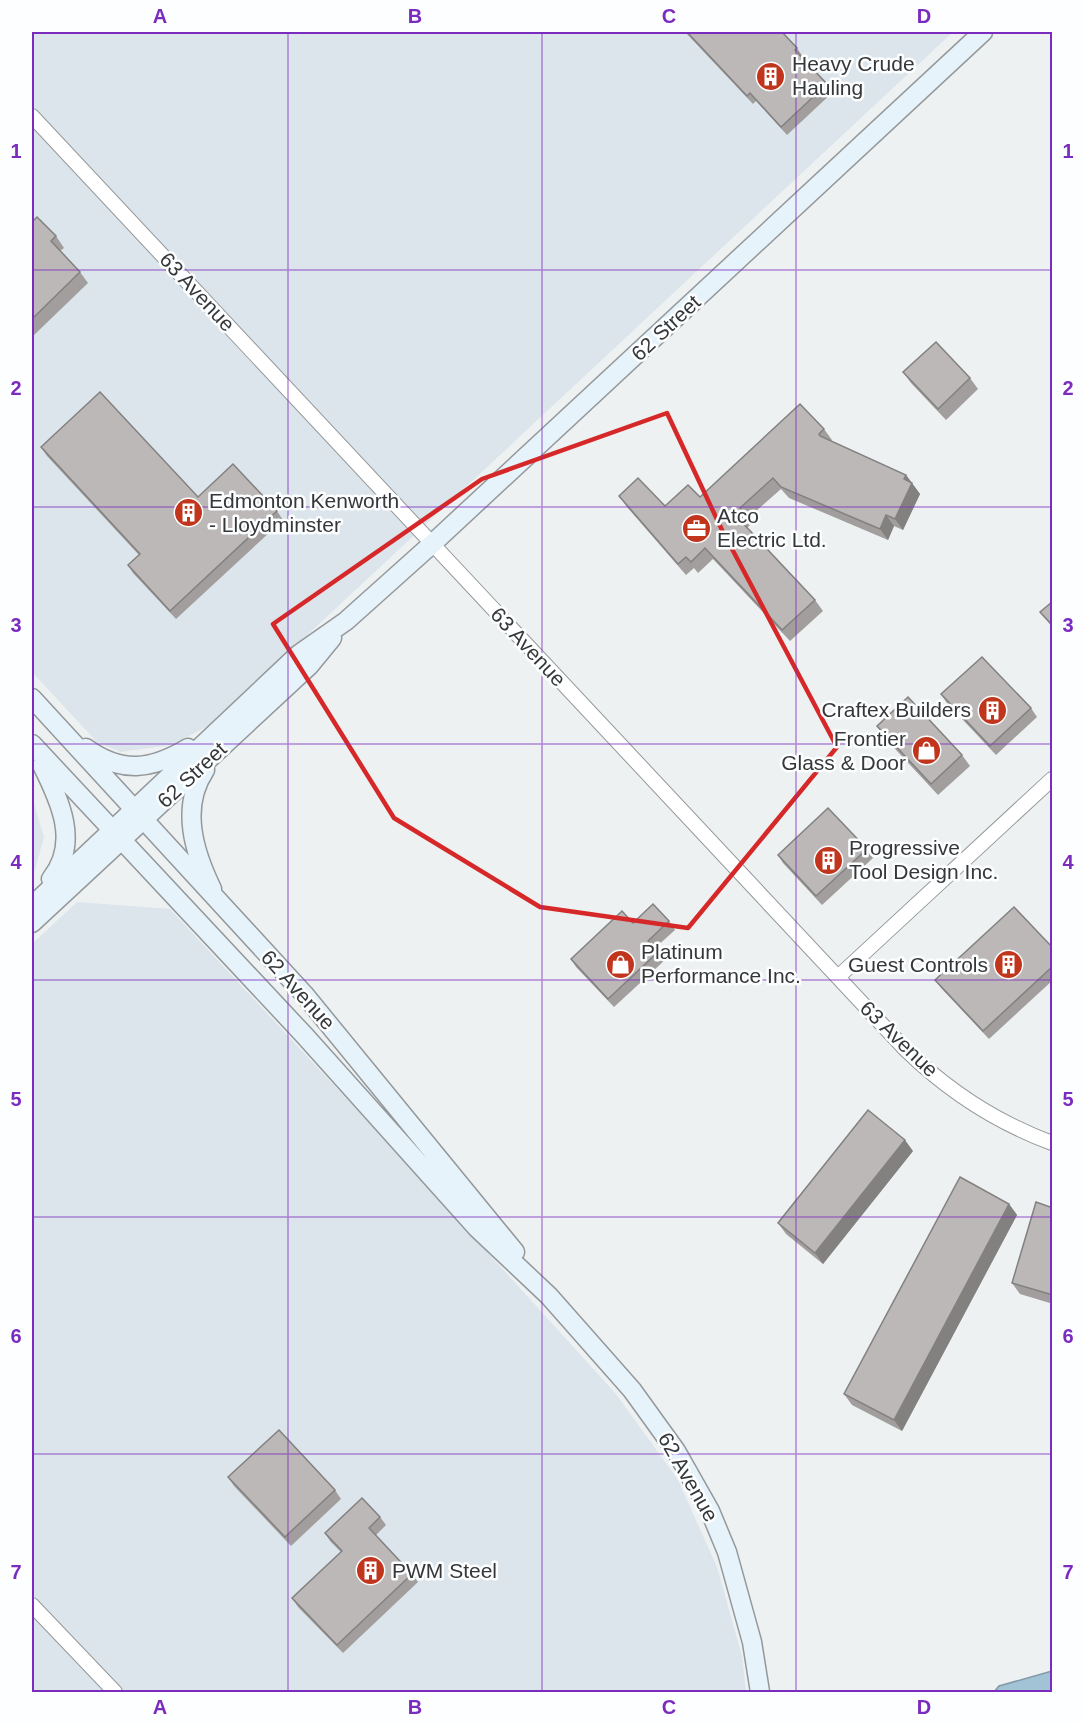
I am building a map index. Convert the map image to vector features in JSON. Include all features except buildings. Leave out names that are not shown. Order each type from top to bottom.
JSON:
[{"type":"main road","name":"62 Street","points":[[32,923],[219,729],[299,654],[346,621],[432,544],[983,32]]},
{"type":"main road","name":"62 Street","points":[[138,814],[216,753],[309,666],[346,621]]},
{"type":"main road","name":"62 Avenue","points":[[32,698],[324,1018],[427,1146],[489,1217],[549,1296],[632,1390],[654,1420],[676,1451],[710,1511],[727,1552],[752,1642],[760,1692]]},
{"type":"main road","points":[[58,727],[102,759],[140,767],[172,758],[219,729]]},
{"type":"main road","points":[[32,745],[60,800],[66,824],[65,853],[58,871],[32,905]]},
{"type":"main road","name":"62 Avenue","points":[[32,745],[305,1036],[477,1228],[549,1296]]},
{"type":"main road","points":[[216,753],[194,790],[191,819],[199,860],[219,904]]},
{"type":"main road","name":"62 Street","points":[[32,905],[116,835]]},
{"type":"street","name":"63 Avenue","points":[[32,116],[838,977],[930,1072],[987,1112],[1053,1143]]},
{"type":"street","points":[[838,977],[1053,778]]},
{"type":"street","points":[[32,1605],[115,1692]]},
{"type":"highlighted area","points":[[667,413],[722,530],[837,747],[688,928],[540,907],[394,818],[273,624],[482,479]]},
{"type":"shaded area","points":[[32,32],[953,32],[212,724],[171,745],[121,752],[97,742],[32,672]]},
{"type":"shaded area","points":[[32,797],[44,837],[32,880]]},
{"type":"shaded area","points":[[77,902],[170,909],[398,1154],[616,1394],[678,1480],[717,1567],[742,1656],[746,1692],[32,1692],[32,944]]},
{"type":"water","points":[[1052,1671],[1052,1692],[994,1692],[999,1686]]},
{"type":"place","name":"Heavy Crude Hauling","points":[[771,76]]},
{"type":"place","name":"Edmonton Kenworth - Lloydminster","points":[[188,513]]},
{"type":"place","name":"Atco Electric Ltd.","points":[[696,528]]},
{"type":"place","name":"Craftex Builders","points":[[992,710]]},
{"type":"place","name":"Frontier Glass & Door","points":[[927,751]]},
{"type":"place","name":"Progressive Tool Design Inc.","points":[[828,860]]},
{"type":"place","name":"Platinum Performance Inc.","points":[[620,964]]},
{"type":"place","name":"Guest Controls","points":[[1009,965]]},
{"type":"place","name":"PWM Steel","points":[[371,1571]]}]
